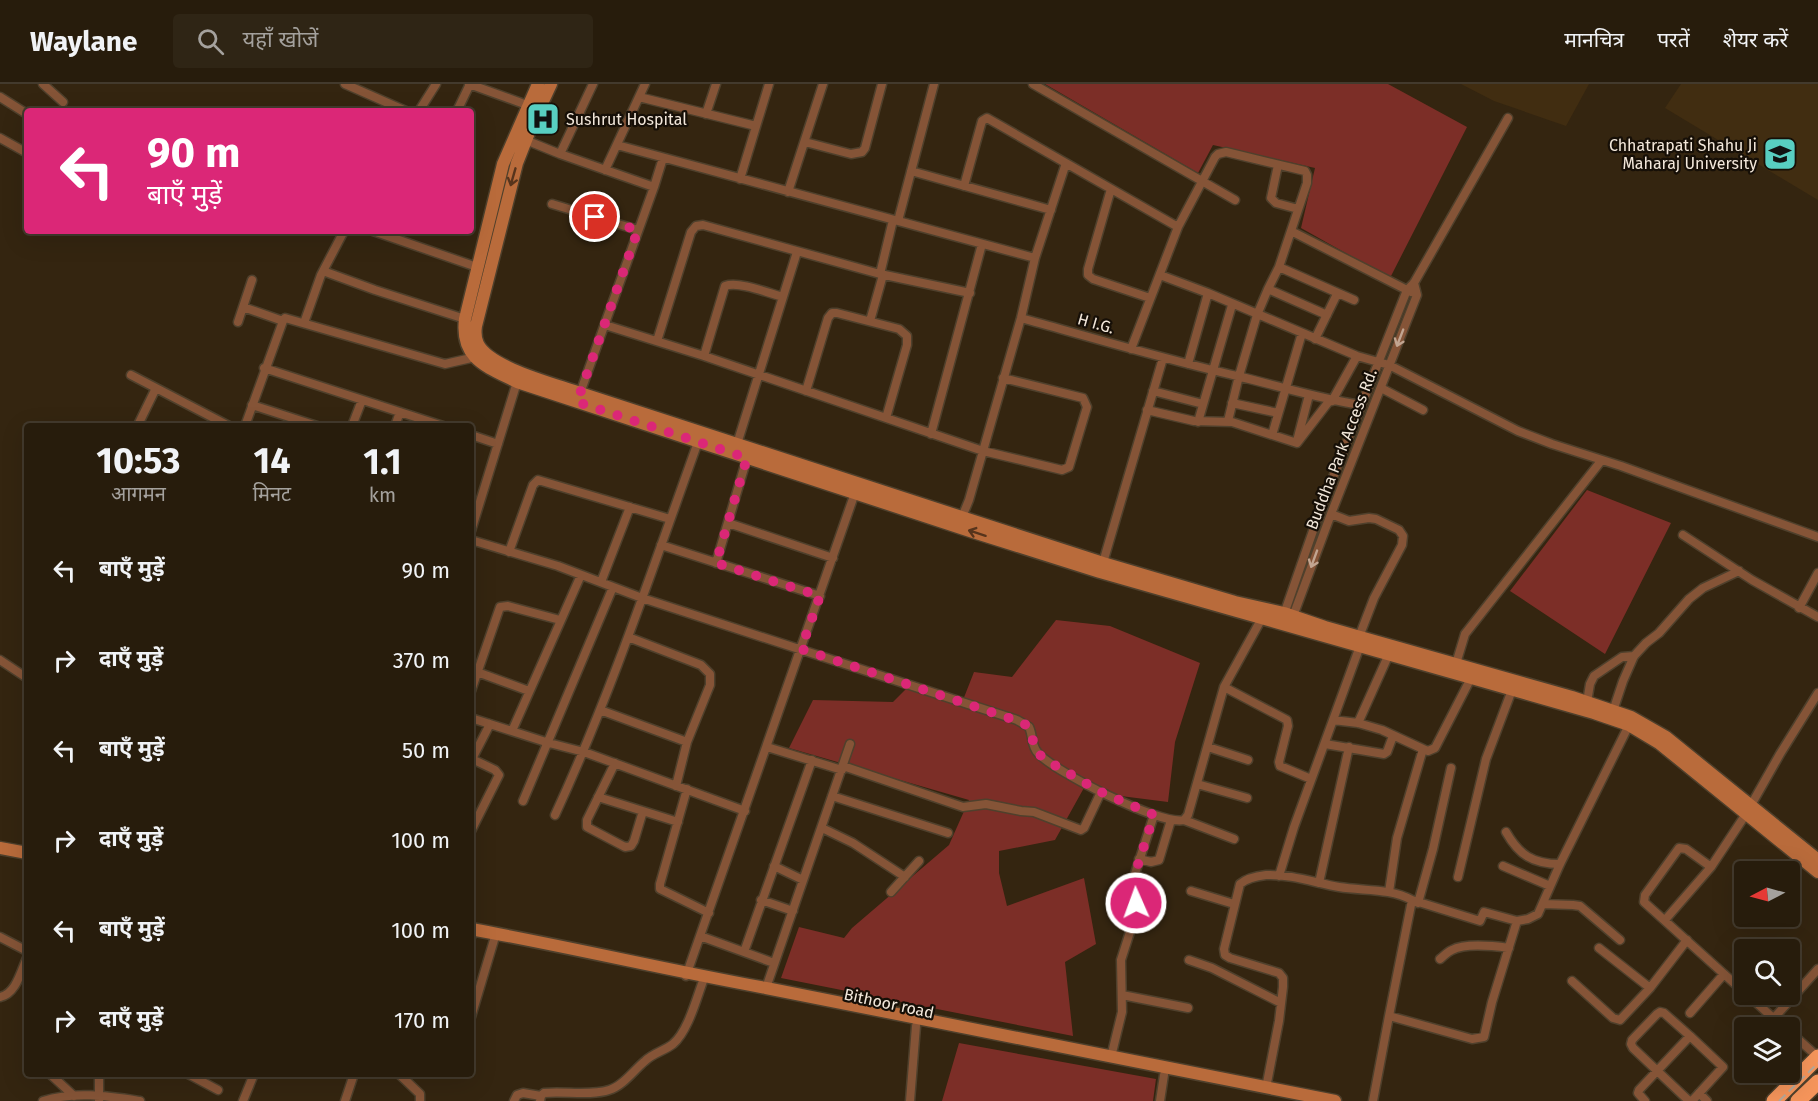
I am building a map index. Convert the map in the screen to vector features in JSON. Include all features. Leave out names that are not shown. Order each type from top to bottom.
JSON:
[{"type":"highway","points":[[1774,1101],[1818,1057]]},
{"type":"highway","points":[[1798,1101],[1818,1082]]},
{"type":"street","points":[[43,84],[63,102]]},
{"type":"street","points":[[345,84],[399,108]]},
{"type":"street","points":[[420,108],[436,84]]},
{"type":"street","points":[[458,108],[470,84],[527,105]]},
{"type":"street","points":[[480,356],[475,335],[476,326],[527,105],[538,84]]},
{"type":"street","points":[[551,84],[503,164],[465,319],[465,340],[491,369],[518,382],[579,397],[737,444],[857,488],[1262,618],[1287,620]]},
{"type":"street","points":[[560,154],[593,84]]},
{"type":"street","points":[[605,170],[645,84]]},
{"type":"street","points":[[706,114],[716,84]]},
{"type":"street","points":[[740,178],[769,84]]},
{"type":"street","points":[[788,192],[823,84]]},
{"type":"street","points":[[805,142],[851,154],[862,152],[882,84]]},
{"type":"street","points":[[1033,84],[1235,200]]},
{"type":"street","points":[[870,321],[895,220],[911,171],[931,85]]},
{"type":"street","points":[[0,97],[24,112]]},
{"type":"street","points":[[639,97],[756,126]]},
{"type":"street","name":"Buddha Park Access Rd.","points":[[1287,620],[1322,505],[1407,290],[1414,283],[1508,118]]},
{"type":"street","points":[[964,186],[982,121],[992,119],[1178,227]]},
{"type":"street","points":[[0,138],[24,151]]},
{"type":"street","points":[[520,138],[654,187]]},
{"type":"street","points":[[617,145],[1035,258]]},
{"type":"street","points":[[1131,349],[1178,227],[1215,157],[1222,152],[1302,170],[1306,173],[1307,183],[1279,267],[1257,315],[1228,421]]},
{"type":"street","points":[[579,397],[663,158]]},
{"type":"street","points":[[960,522],[969,500],[1021,318],[1035,258],[1066,163]]},
{"type":"street","points":[[1278,165],[1271,195],[1272,201],[1298,209]]},
{"type":"street","points":[[911,171],[1051,210]]},
{"type":"street","points":[[1111,189],[1088,268],[1088,275],[1093,279],[1150,298]]},
{"type":"street","points":[[552,204],[638,230]]},
{"type":"street","points":[[657,341],[694,227],[703,225],[881,274],[970,293]]},
{"type":"street","points":[[1291,231],[1417,294]]},
{"type":"street","points":[[303,323],[323,271],[342,234]]},
{"type":"street","points":[[382,234],[477,267]]},
{"type":"street","points":[[931,434],[982,244]]},
{"type":"street","points":[[737,444],[797,252]]},
{"type":"street","points":[[1279,267],[1354,300]]},
{"type":"street","points":[[323,271],[465,319]]},
{"type":"street","points":[[1160,275],[1357,356],[1389,365],[1510,428],[1818,537]]},
{"type":"street","points":[[238,322],[252,280]]},
{"type":"street","points":[[1414,283],[1417,294]]},
{"type":"street","points":[[704,356],[725,286],[737,285],[783,297]]},
{"type":"street","points":[[1268,289],[1327,315]]},
{"type":"street","points":[[1188,364],[1208,293]]},
{"type":"street","points":[[1315,339],[1337,294]]},
{"type":"street","name":"Buddha Park Access Rd.","points":[[1287,620],[1417,294]]},
{"type":"street","points":[[1198,422],[1232,304]]},
{"type":"street","points":[[243,307],[283,321]]},
{"type":"street","points":[[806,391],[830,315],[837,313],[899,329],[906,333],[907,345],[886,418]]},
{"type":"street","points":[[246,423],[264,368],[283,321],[288,318],[446,364],[480,356],[579,397],[698,442],[857,488]]},
{"type":"street","name":"H I.G.","points":[[1021,318],[1213,371],[1309,395],[1361,405]]},
{"type":"street","points":[[605,325],[704,356],[983,451],[1066,470],[1069,467],[1087,407],[1083,398],[1003,378]]},
{"type":"street","points":[[1272,435],[1302,333]]},
{"type":"street","points":[[1296,443],[1331,400],[1357,356]]},
{"type":"street","points":[[1102,567],[1163,358]]},
{"type":"street","points":[[264,368],[434,423]]},
{"type":"street","points":[[131,375],[223,423]]},
{"type":"street","points":[[474,521],[518,382]]},
{"type":"street","points":[[139,423],[156,388]]},
{"type":"street","points":[[1381,388],[1423,410]]},
{"type":"street","points":[[1153,391],[1203,404]]},
{"type":"street","points":[[1296,443],[1309,395]]},
{"type":"street","points":[[353,423],[362,400]]},
{"type":"street","points":[[1232,403],[1278,413]]},
{"type":"street","points":[[252,405],[306,423]]},
{"type":"street","points":[[1148,410],[1198,422],[1228,421],[1243,424],[1296,443]]},
{"type":"street","points":[[396,423],[400,412]]},
{"type":"street","points":[[474,436],[498,444]]},
{"type":"street","points":[[555,815],[584,752],[698,442]]},
{"type":"street","points":[[716,563],[747,458]]},
{"type":"street","points":[[1455,668],[1465,634],[1601,461]]},
{"type":"street","points":[[509,552],[533,485],[538,480],[670,519]]},
{"type":"street","points":[[686,975],[857,488]]},
{"type":"street","points":[[601,582],[630,507]]},
{"type":"street","points":[[1280,876],[1294,827],[1374,598],[1402,545],[1403,536],[1399,530],[1376,519],[1349,521],[1331,514]]},
{"type":"street","points":[[728,523],[833,558]]},
{"type":"street","points":[[1683,535],[1798,608],[1818,617]]},
{"type":"street","points":[[474,541],[1024,723],[1031,732],[1037,753],[1101,792],[1154,815],[1171,820],[1184,820],[1234,839]]},
{"type":"street","points":[[661,545],[820,596]]},
{"type":"street","points":[[1102,567],[1235,602],[1287,620],[1455,668],[1587,702],[1631,717],[1666,737],[1818,872]]},
{"type":"street","points":[[1613,711],[1634,656],[1696,593],[1711,583],[1739,571]]},
{"type":"street","points":[[1798,608],[1818,573]]},
{"type":"street","points":[[512,731],[580,575]]},
{"type":"street","points":[[524,801],[613,587]]},
{"type":"street","points":[[474,682],[500,607],[508,606],[560,620]]},
{"type":"street","points":[[1184,820],[1188,815],[1224,687],[1262,618]]},
{"type":"street","points":[[628,637],[701,665],[710,674],[710,685],[687,742],[676,786]]},
{"type":"street","points":[[1360,641],[1389,654],[1455,668],[1471,678],[1629,725],[1659,743],[1818,860]]},
{"type":"street","points":[[1358,723],[1389,654]]},
{"type":"street","points":[[1587,702],[1594,676],[1624,656],[1634,656]]},
{"type":"street","points":[[0,660],[24,676]]},
{"type":"street","points":[[477,672],[529,691]]},
{"type":"street","points":[[1333,720],[1358,723],[1382,730],[1422,749],[1435,748],[1471,678]]},
{"type":"street","points":[[1224,687],[1287,720],[1288,726],[1280,766],[1311,779]]},
{"type":"street","points":[[1458,877],[1486,759],[1512,690]]},
{"type":"street","points":[[1665,920],[1711,867],[1749,810],[1780,754],[1817,698]]},
{"type":"street","points":[[600,710],[687,742]]},
{"type":"street","points":[[474,719],[584,752],[745,811]]},
{"type":"street","points":[[474,754],[490,724]]},
{"type":"street","points":[[1266,1088],[1283,981],[1281,975],[1273,971],[1225,955],[1224,949],[1234,904],[1238,888],[1243,881],[1262,876],[1280,876],[1342,888],[1402,894],[1415,901],[1480,921],[1484,912],[1517,921],[1534,917],[1543,904],[1560,864],[1629,725]]},
{"type":"street","points":[[1324,744],[1385,754],[1393,736]]},
{"type":"street","points":[[766,988],[850,744]]},
{"type":"street","points":[[767,747],[843,768],[963,807],[986,804],[1034,812],[1082,830],[1101,792]]},
{"type":"street","points":[[1208,747],[1248,760]]},
{"type":"street","points":[[1319,883],[1349,747]]},
{"type":"street","points":[[1389,892],[1397,838],[1422,749]]},
{"type":"street","points":[[744,952],[812,760]]},
{"type":"street","points":[[474,761],[495,770],[499,775],[474,825]]},
{"type":"street","points":[[615,763],[587,820],[587,827],[625,847],[631,846],[643,811]]},
{"type":"street","points":[[1373,1101],[1389,1016],[1415,901],[1433,849],[1451,768]]},
{"type":"street","points":[[1197,784],[1247,798]]},
{"type":"street","points":[[687,789],[660,889],[709,913]]},
{"type":"street","points":[[832,796],[948,833]]},
{"type":"street","points":[[598,797],[678,822]]},
{"type":"street","points":[[1111,1057],[1122,1012],[1120,966],[1137,910],[1131,889],[1154,815]]},
{"type":"street","points":[[1139,858],[1151,862],[1159,860],[1171,820]]},
{"type":"street","points":[[822,828],[853,843],[904,877]]},
{"type":"street","points":[[1506,832],[1517,848],[1533,860],[1544,864],[1560,864]]},
{"type":"street","points":[[0,840],[24,844]]},
{"type":"street","points":[[1711,867],[1686,849],[1681,847],[1677,849],[1644,897],[1645,903],[1734,983]]},
{"type":"street","points":[[0,848],[24,852]]},
{"type":"street","points":[[891,892],[920,861]]},
{"type":"street","points":[[774,866],[803,880]]},
{"type":"street","points":[[1503,866],[1550,886]]},
{"type":"street","points":[[1191,891],[1234,904]]},
{"type":"street","points":[[761,900],[793,911]]},
{"type":"street","points":[[1543,904],[1580,906],[1620,940]]},
{"type":"street","points":[[1389,1016],[1472,1039],[1484,1037],[1517,921]]},
{"type":"street","points":[[474,930],[625,959],[686,975],[766,988],[1335,1101]]},
{"type":"street","points":[[0,936],[24,949]]},
{"type":"street","points":[[700,936],[774,963]]},
{"type":"street","name":"Bithoor road","points":[[474,937],[686,975],[703,981],[916,1026],[1300,1101]]},
{"type":"street","points":[[474,1007],[494,940]]},
{"type":"street","points":[[1572,981],[1613,1018],[1623,1019],[1687,940]]},
{"type":"street","points":[[1440,959],[1451,950],[1458,948],[1485,946],[1509,948]]},
{"type":"street","points":[[1599,948],[1650,988]]},
{"type":"street","points":[[1189,960],[1212,968],[1281,1003]]},
{"type":"street","points":[[0,997],[8,995],[12,990],[24,964]]},
{"type":"street","points":[[1775,1017],[1818,969]]},
{"type":"street","points":[[1690,1013],[1724,974]]},
{"type":"street","points":[[514,1101],[520,1093],[541,1098],[546,1093],[607,1091],[620,1084],[647,1059],[677,1040],[688,1021],[703,981]]},
{"type":"street","points":[[1122,996],[1188,1008]]},
{"type":"street","points":[[1759,1005],[1773,1017]]},
{"type":"street","points":[[1660,1012],[1664,1013],[1723,1067],[1690,1101],[1657,1071],[1631,1044],[1632,1040],[1660,1012]]},
{"type":"street","points":[[910,1101],[916,1026]]},
{"type":"street","points":[[1645,1101],[1638,1093],[1639,1090],[1690,1036]]},
{"type":"street","points":[[1800,1041],[1818,1057]]},
{"type":"street","points":[[1160,1101],[1164,1074]]},
{"type":"street","points":[[53,1077],[74,1096]]},
{"type":"street","points":[[99,1077],[99,1098]]},
{"type":"street","points":[[194,1077],[218,1090]]},
{"type":"street","points":[[243,1101],[253,1077]]},
{"type":"street","points":[[345,1101],[353,1077]]},
{"type":"street","points":[[405,1077],[420,1094],[420,1101]]},
{"type":"street","points":[[1699,1094],[1707,1101]]},
{"type":"street","points":[[43,1101],[74,1096],[140,1101]]},
{"type":"shaded area","points":[[1045,84],[1388,84],[1467,127],[1390,278],[1301,228],[1315,168],[1213,145],[1198,173]]},
{"type":"shaded area","name":"Chhatrapati Shahu Ji Maharaj University","points":[[1461,84],[1589,84],[1566,126],[1494,101]]},
{"type":"shaded area","name":"Chhatrapati Shahu Ji Maharaj University","points":[[1681,84],[1818,84],[1818,200],[1665,108]]},
{"type":"shaded area","points":[[1587,490],[1671,523],[1605,654],[1510,591]]},
{"type":"shaded area","points":[[1056,620],[1110,626],[1200,663],[1175,742],[1168,802],[1105,794],[1085,786],[1055,840],[999,851],[999,873],[1007,906],[1084,878],[1096,944],[1065,962],[1073,1036],[781,978],[799,927],[844,938],[852,928],[949,845],[969,800],[789,748],[813,700],[893,702],[910,685],[963,700],[974,672],[1012,677]]},
{"type":"shaded area","points":[[959,1043],[1156,1079],[1153,1101],[942,1101]]},
{"type":"railway","points":[[1779,1101],[1818,1063]]},
{"type":"place","name":"Sushrut Hospital","points":[[543,119]]},
{"type":"place","name":"Chhatrapati Shahu Ji Maharaj University","points":[[1780,154]]},
{"type":"route","points":[[595,217],[638,230],[577,402],[747,458],[716,563],[820,596],[801,649],[1024,723],[1029,727],[1035,750],[1044,759],[1101,792],[1154,815],[1132,883],[1131,894],[1136,903]]}]
